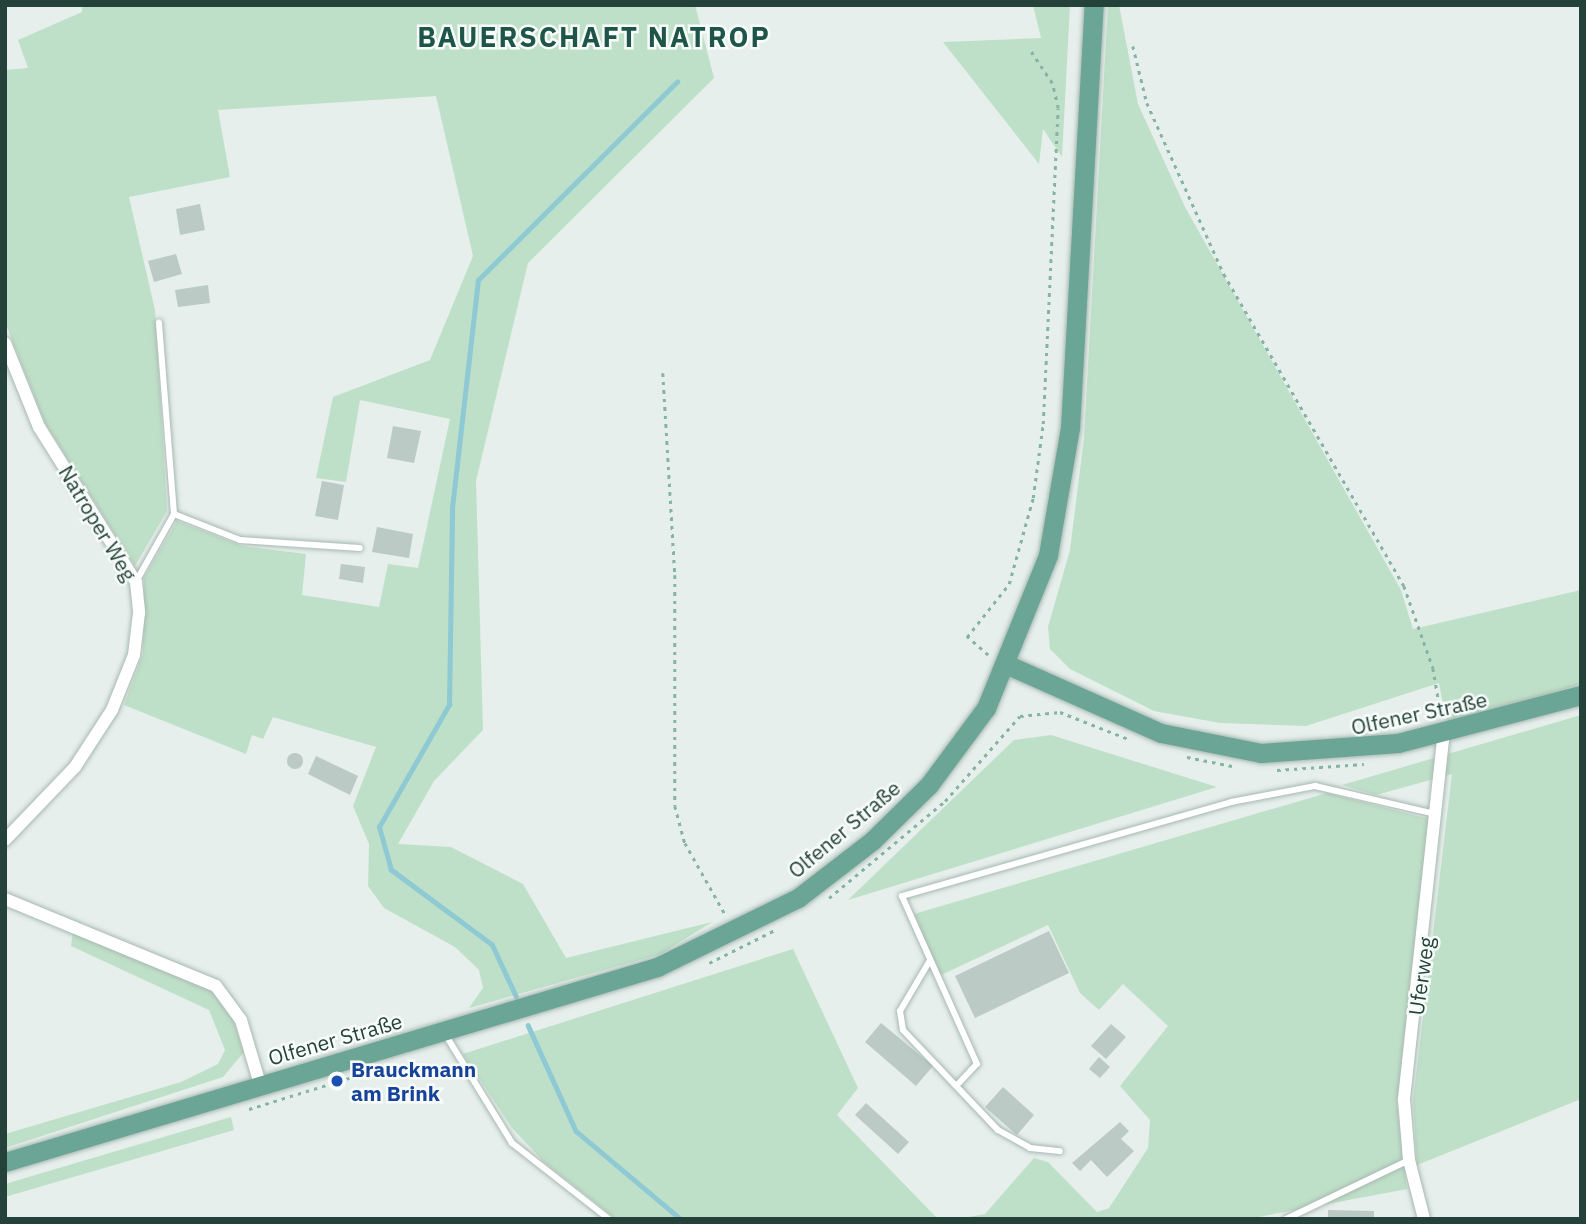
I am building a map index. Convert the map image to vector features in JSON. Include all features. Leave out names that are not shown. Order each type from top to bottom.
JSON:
[{"type":"main road","points":[[1008,665],[1048,555],[1070,428],[1094,5]]},
{"type":"main road","name":"Olfener Straße","points":[[5,1162],[260,1084],[633,976],[734,932],[798,898],[888,826],[958,751],[1008,665],[1161,733],[1214,747],[1346,751],[1444,732],[1581,695]]},
{"type":"street","name":"Natroper Weg","points":[[5,343],[39,428],[136,582],[134,655],[112,710],[75,767],[5,840]]},
{"type":"street","name":"Uferweg","points":[[1424,1219],[1409,1160],[1404,1099],[1439,815],[1444,732]]},
{"type":"street","points":[[5,899],[216,986],[241,1020],[260,1084]]},
{"type":"lane","points":[[136,582],[174,514],[159,323]]},
{"type":"lane","points":[[174,514],[240,540],[360,548]]},
{"type":"lane","points":[[959,1083],[977,1064],[929,962],[902,896],[1231,802],[1315,786],[1439,815]]},
{"type":"lane","points":[[929,962],[899,1020],[959,1083],[965,1098],[1013,1141],[1060,1151]]},
{"type":"lane","points":[[445,1032],[512,1143],[609,1219]]},
{"type":"lane","points":[[1286,1219],[1409,1160]]},
{"type":"path","points":[[1133,46],[1147,103],[1224,274],[1404,586],[1433,668],[1444,732]]},
{"type":"path","points":[[1008,665],[975,649],[967,637],[1009,584],[1033,498],[1042,424],[1058,108],[1052,83],[1030,50]]},
{"type":"path","points":[[663,373],[675,575],[675,806],[685,844],[734,932]]},
{"type":"green space","points":[[82,5],[695,5],[714,78],[528,263],[476,481],[483,730],[434,781],[398,844],[451,847],[523,884],[566,958],[712,922],[661,954],[469,1008],[483,988],[479,970],[455,947],[384,908],[368,886],[369,844],[353,806],[376,747],[273,717],[263,739],[252,735],[246,754],[124,705],[143,654],[144,578],[177,521],[242,546],[306,554],[302,595],[379,607],[388,564],[418,568],[450,419],[360,400],[346,482],[316,478],[333,397],[430,360],[473,256],[436,96],[218,110],[230,177],[129,197],[155,310],[167,511],[135,566],[45,423],[5,322],[5,70],[28,68],[18,40],[82,12]]},
{"type":"green space","points":[[1033,5],[1070,5],[1062,157],[1043,129],[1039,164],[943,42],[1041,38]]},
{"type":"green space","points":[[1108,5],[1119,5],[1138,104],[1185,207],[1401,590],[1413,629],[1581,590],[1581,684],[1447,725],[1439,683],[1306,726],[1220,723],[1154,711],[1070,669],[1050,649],[1048,627],[1070,550],[1084,438]]},
{"type":"green space","points":[[1581,715],[1581,1099],[1417,1165],[1413,1101],[1452,774],[1376,795],[1342,785]]},
{"type":"green space","points":[[1051,735],[1217,787],[848,900],[1014,740]]},
{"type":"green space","points":[[1327,793],[1433,820],[1397,1103],[1407,1189],[1248,1219],[957,1219],[985,1214],[1034,1158],[1048,1162],[1097,1212],[1109,1208],[1148,1148],[1150,1120],[1120,1086],[1168,1026],[1123,984],[1099,1010],[1080,993],[1048,925],[939,976],[914,914]]},
{"type":"green space","points":[[73,932],[210,989],[233,1020],[244,1052],[223,1077],[5,1148],[5,1134],[181,1082],[218,1064],[225,1050],[209,1010],[71,946]]},
{"type":"green space","points":[[793,949],[858,1088],[837,1115],[938,1219],[616,1219],[544,1162],[512,1128],[463,1054]]},
{"type":"green space","points":[[231,1117],[234,1130],[5,1197],[5,1184]]},
{"type":"building","points":[[200,204],[205,230],[180,235],[176,209]]},
{"type":"building","points":[[176,254],[182,274],[154,282],[148,261]]},
{"type":"building","points":[[208,285],[210,303],[178,307],[175,290]]},
{"type":"building","points":[[393,426],[421,431],[414,463],[387,458]]},
{"type":"building","points":[[322,481],[344,485],[338,520],[315,516]]},
{"type":"building","points":[[377,527],[413,534],[409,558],[372,552]]},
{"type":"building","points":[[341,564],[365,567],[363,583],[339,579]]},
{"type":"building","points":[[292,753],[298,753],[303,761],[301,767],[292,769],[287,764],[287,758]]},
{"type":"building","points":[[316,756],[358,776],[350,795],[308,774]]},
{"type":"building","points":[[1049,931],[1069,973],[975,1018],[955,976]]},
{"type":"building","points":[[881,1023],[933,1066],[916,1086],[865,1042]]},
{"type":"building","points":[[1111,1024],[1126,1037],[1106,1059],[1091,1046]]},
{"type":"building","points":[[1099,1057],[1110,1067],[1100,1078],[1089,1069]]},
{"type":"building","points":[[1003,1087],[1034,1115],[1017,1135],[985,1107]]},
{"type":"building","points":[[866,1103],[909,1142],[898,1154],[855,1115]]},
{"type":"building","points":[[1120,1122],[1129,1131],[1121,1139],[1134,1151],[1107,1177],[1091,1160],[1080,1171],[1072,1163]]},
{"type":"building","points":[[1328,1210],[1374,1211],[1374,1219],[1328,1219]]},
{"type":"waterway","points":[[516,997],[492,945],[391,870],[379,827],[449,705],[452,508],[478,280],[677,82]]},
{"type":"waterway","points":[[528,1025],[576,1131],[681,1219]]},
{"type":"place","name":"Brauckmann am Brink","points":[[337,1081]]},
{"type":"district","name":"BAUERSCHAFT NATROP","points":[[594,37]]}]
